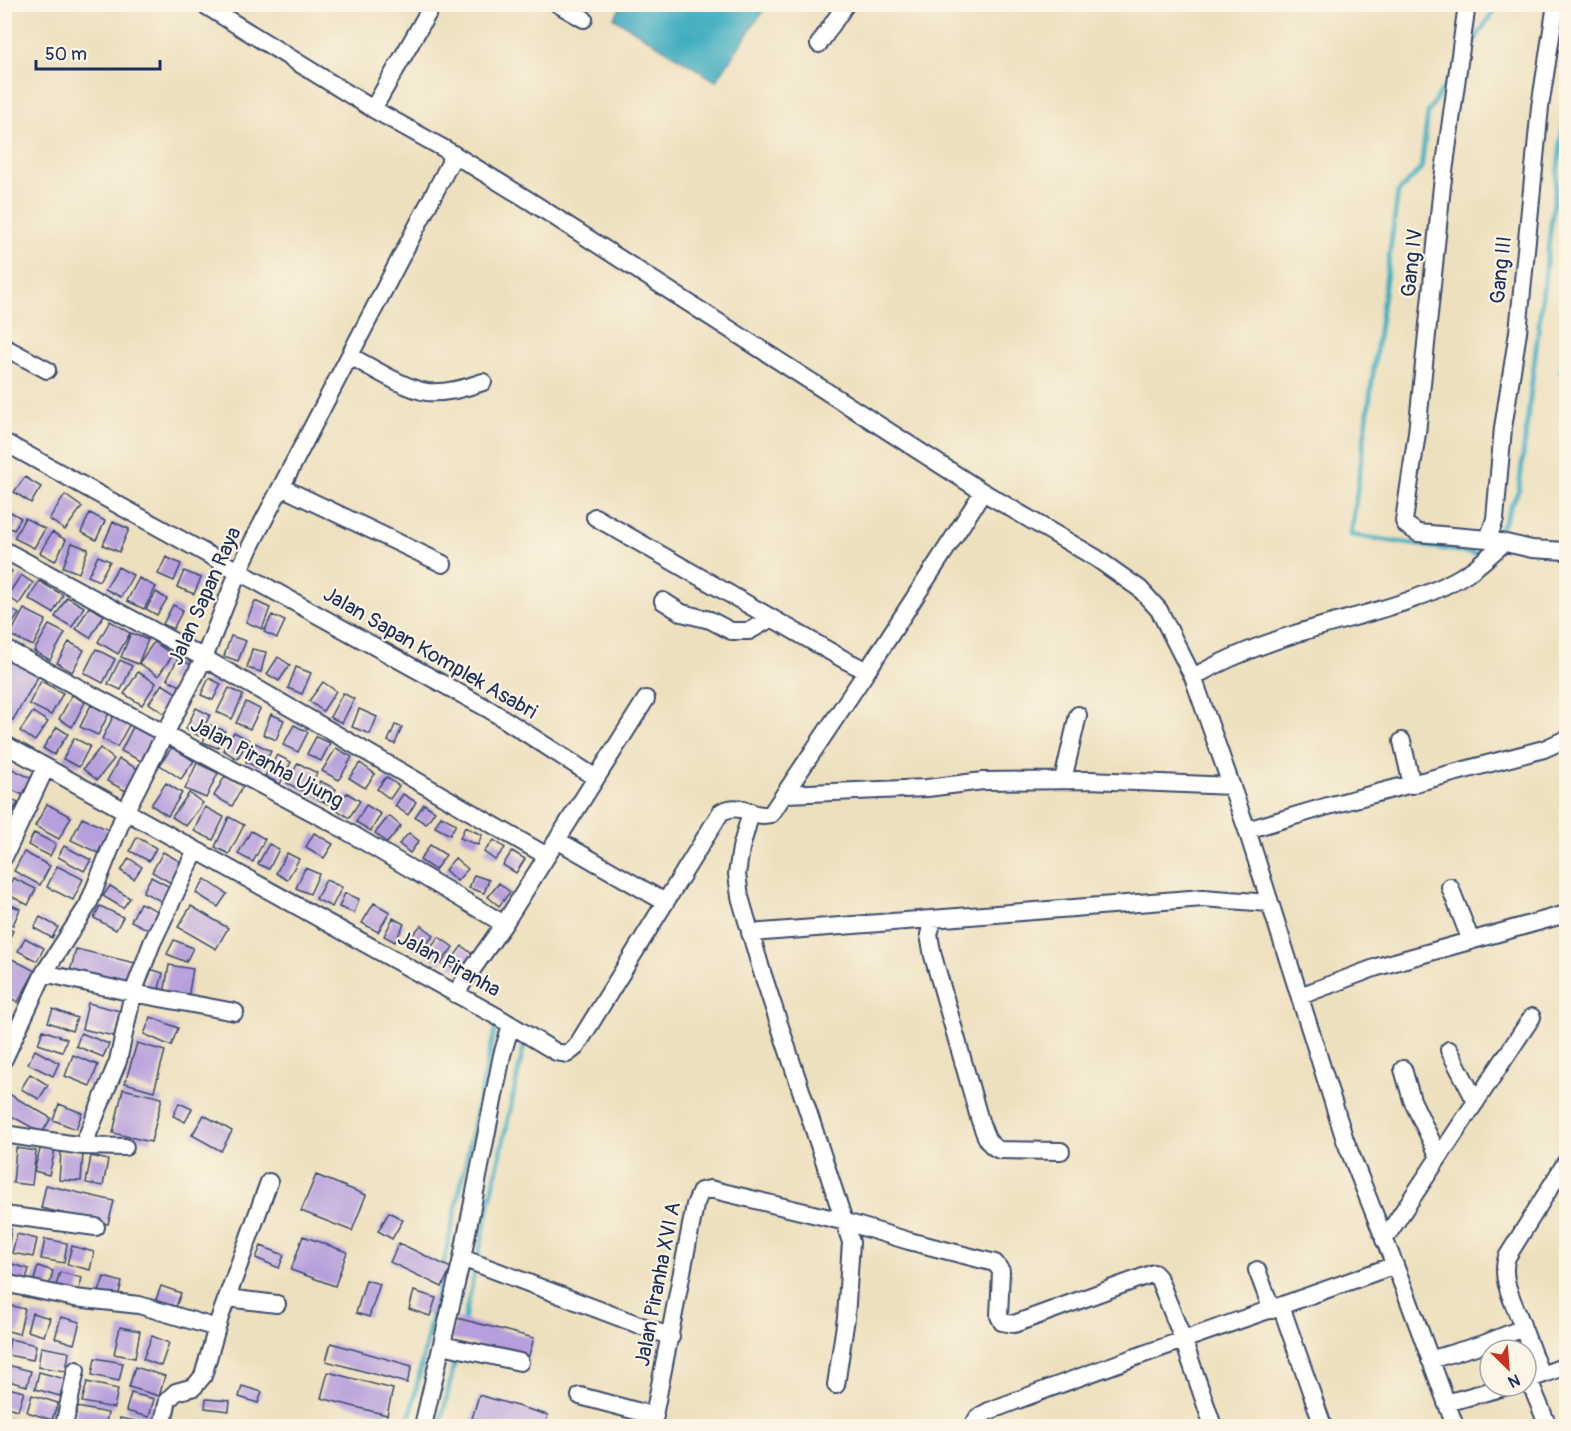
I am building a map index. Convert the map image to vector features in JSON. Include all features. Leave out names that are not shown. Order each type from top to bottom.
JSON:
[{"type":"street","points":[[203,4],[373,109],[450,152],[530,201],[983,492],[1096,558],[1140,589],[1159,610],[1193,677],[1247,831],[1345,1140],[1455,1426]]},
{"type":"street","points":[[373,109],[433,4]]},
{"type":"street","points":[[558,4],[584,19]]},
{"type":"street","points":[[819,44],[846,4]]},
{"type":"street","name":"Gang IV","points":[[1467,4],[1442,186],[1417,433],[1404,521],[1418,533],[1496,541]]},
{"type":"street","name":"Gang III","points":[[1496,541],[1495,519],[1503,428],[1518,332],[1540,107],[1556,4]]},
{"type":"street","name":"Jalan Sapan Raya","points":[[4,1059],[44,973],[88,905],[126,810],[204,658],[239,570],[450,163],[450,152]]},
{"type":"street","points":[[4,347],[47,370]]},
{"type":"street","points":[[350,356],[397,381],[426,392],[467,388],[483,382]]},
{"type":"street","name":"Jalan Sapan Komplek Asabri","points":[[4,442],[490,710],[596,778]]},
{"type":"street","points":[[281,487],[442,564]]},
{"type":"street","points":[[511,1025],[556,1052],[567,1054],[576,1047],[721,812],[732,807],[761,816],[771,814],[983,492]]},
{"type":"street","points":[[594,517],[867,671]]},
{"type":"street","points":[[1193,677],[1215,665],[1294,634],[1381,610],[1432,591],[1473,569],[1496,541],[1532,549],[1566,551]]},
{"type":"street","points":[[4,550],[204,658],[547,856]]},
{"type":"street","points":[[663,601],[682,613],[710,620],[731,631],[749,631],[772,618]]},
{"type":"street","name":"Jalan Piranha Ujung","points":[[4,648],[338,826],[504,924]]},
{"type":"street","points":[[455,994],[504,924],[646,699]]},
{"type":"street","points":[[1063,780],[1078,715]]},
{"type":"street","points":[[1247,831],[1328,806],[1544,749],[1566,739]]},
{"type":"street","points":[[1402,741],[1412,785]]},
{"type":"street","name":"Jalan Piranha","points":[[4,744],[511,1025],[502,1055],[462,1258],[423,1426]]},
{"type":"street","points":[[4,857],[46,767]]},
{"type":"street","points":[[786,794],[927,788],[983,781],[1063,780],[1232,786]]},
{"type":"street","points":[[751,812],[741,848],[737,874],[740,897],[800,1088],[846,1222],[850,1242],[846,1318],[836,1385]]},
{"type":"street","points":[[557,840],[665,902]]},
{"type":"street","points":[[83,1146],[118,1061],[133,993],[152,943],[196,850]]},
{"type":"street","points":[[1450,887],[1472,941]]},
{"type":"street","points":[[750,933],[1203,898],[1269,903]]},
{"type":"street","points":[[1300,996],[1377,967],[1566,914]]},
{"type":"street","points":[[933,919],[929,936],[933,956],[988,1142],[1000,1150],[1061,1151]]},
{"type":"street","points":[[44,973],[235,1012]]},
{"type":"street","points":[[1384,1240],[1532,1017]]},
{"type":"street","points":[[1449,1050],[1476,1102]]},
{"type":"street","points":[[1402,1069],[1412,1100],[1439,1157]]},
{"type":"street","points":[[4,1134],[83,1146],[125,1147]]},
{"type":"street","points":[[1525,1338],[1504,1275],[1504,1264],[1566,1162]]},
{"type":"street","points":[[162,1426],[168,1400],[176,1392],[194,1387],[199,1382],[268,1182]]},
{"type":"street","name":"Jalan Piranha XVI A","points":[[653,1421],[695,1205],[701,1191],[710,1189],[846,1222]]},
{"type":"street","points":[[4,1215],[96,1227]]},
{"type":"street","points":[[846,1222],[995,1263],[1001,1271],[999,1316],[1002,1322],[1008,1324],[1014,1324],[1154,1273],[1158,1277],[1183,1339],[1213,1426]]},
{"type":"street","points":[[462,1258],[670,1337]]},
{"type":"street","points":[[973,1426],[978,1417],[989,1411],[1183,1339],[1395,1265]]},
{"type":"street","points":[[1257,1270],[1276,1308],[1323,1426]]},
{"type":"street","points":[[4,1283],[75,1298],[139,1305],[217,1328]]},
{"type":"street","points":[[227,1298],[277,1304]]},
{"type":"street","points":[[1430,1360],[1486,1343],[1523,1328]]},
{"type":"street","points":[[442,1345],[520,1362]]},
{"type":"street","points":[[1538,1376],[1566,1366]]},
{"type":"street","points":[[63,1426],[76,1370]]},
{"type":"street","points":[[1446,1403],[1478,1394]]},
{"type":"street","points":[[580,1396],[653,1421]]},
{"type":"street","points":[[1538,1396],[1548,1426]]},
{"type":"water","points":[[623,4],[767,5],[716,81],[614,18]]},
{"type":"building","points":[[25,477],[41,487],[31,503],[14,492]]},
{"type":"building","points":[[65,495],[82,507],[65,530],[49,519]]},
{"type":"building","points":[[4,508],[21,518],[14,530],[4,525]]},
{"type":"building","points":[[90,513],[105,521],[96,540],[81,532]]},
{"type":"building","points":[[25,518],[45,529],[34,548],[14,538]]},
{"type":"building","points":[[113,522],[129,529],[119,552],[103,545]]},
{"type":"building","points":[[52,532],[66,540],[55,561],[40,553]]},
{"type":"building","points":[[72,543],[88,549],[79,573],[63,567]]},
{"type":"building","points":[[98,556],[110,561],[99,581],[88,576]]},
{"type":"building","points":[[166,557],[181,564],[174,581],[158,574]]},
{"type":"building","points":[[4,567],[12,571],[4,585]]},
{"type":"building","points":[[118,567],[133,575],[121,597],[105,589]]},
{"type":"building","points":[[184,571],[201,578],[194,594],[177,587]]},
{"type":"building","points":[[21,575],[33,583],[19,604],[7,596]]},
{"type":"building","points":[[139,578],[156,587],[144,609],[127,601]]},
{"type":"building","points":[[39,581],[63,595],[53,613],[29,599]]},
{"type":"building","points":[[156,592],[167,599],[157,615],[146,609]]},
{"type":"building","points":[[67,597],[84,607],[72,627],[55,617]]},
{"type":"building","points":[[255,601],[270,608],[262,629],[246,622]]},
{"type":"building","points":[[6,605],[19,614],[6,633],[4,631]]},
{"type":"building","points":[[173,605],[183,610],[173,629],[163,624]]},
{"type":"building","points":[[89,607],[104,615],[90,638],[76,629]]},
{"type":"building","points":[[24,609],[46,620],[33,646],[10,635]]},
{"type":"building","points":[[272,615],[285,621],[277,638],[264,632]]},
{"type":"building","points":[[110,621],[130,633],[118,654],[98,642]]},
{"type":"building","points":[[49,625],[65,633],[50,660],[34,651]]},
{"type":"building","points":[[131,633],[148,640],[138,664],[121,657]]},
{"type":"building","points":[[231,636],[246,641],[238,661],[224,656]]},
{"type":"building","points":[[69,642],[84,650],[72,672],[57,663]]},
{"type":"building","points":[[154,642],[173,655],[158,676],[139,663]]},
{"type":"building","points":[[96,649],[115,659],[103,683],[84,673]]},
{"type":"building","points":[[252,649],[266,652],[261,672],[247,668]]},
{"type":"building","points":[[4,655],[39,675],[13,720],[4,715]]},
{"type":"building","points":[[278,657],[290,665],[279,681],[267,674]]},
{"type":"building","points":[[178,658],[195,667],[184,688],[167,679]]},
{"type":"building","points":[[120,660],[132,666],[121,690],[108,684]]},
{"type":"building","points":[[296,667],[311,673],[302,694],[288,688]]},
{"type":"building","points":[[138,672],[156,683],[142,705],[124,694]]},
{"type":"building","points":[[209,678],[221,684],[213,700],[201,695]]},
{"type":"building","points":[[41,681],[63,693],[51,715],[29,704]]},
{"type":"building","points":[[323,682],[336,691],[323,711],[309,701]]},
{"type":"building","points":[[162,684],[181,696],[168,716],[149,703]]},
{"type":"building","points":[[229,688],[243,695],[232,719],[217,712]]},
{"type":"building","points":[[343,693],[354,699],[342,723],[330,717]]},
{"type":"building","points":[[72,695],[85,702],[72,727],[59,719]]},
{"type":"building","points":[[246,702],[260,709],[250,729],[236,723]]},
{"type":"building","points":[[91,705],[109,713],[98,735],[80,727]]},
{"type":"building","points":[[196,708],[210,715],[199,736],[186,729]]},
{"type":"building","points":[[359,709],[377,717],[370,734],[352,727]]},
{"type":"building","points":[[33,712],[48,722],[35,741],[20,731]]},
{"type":"building","points":[[271,714],[284,720],[276,740],[263,734]]},
{"type":"building","points":[[114,715],[130,723],[117,747],[102,739]]},
{"type":"building","points":[[210,725],[225,731],[218,748],[203,742]]},
{"type":"building","points":[[294,725],[308,732],[298,752],[283,745]]},
{"type":"building","points":[[395,725],[402,727],[395,744],[388,741]]},
{"type":"building","points":[[57,727],[68,734],[54,755],[43,748]]},
{"type":"building","points":[[133,727],[156,739],[143,762],[121,751]]},
{"type":"building","points":[[234,732],[249,740],[237,759],[223,750]]},
{"type":"building","points":[[316,737],[330,743],[321,761],[307,754]]},
{"type":"building","points":[[74,738],[90,746],[79,767],[63,759]]},
{"type":"building","points":[[255,743],[271,751],[262,770],[246,762]]},
{"type":"building","points":[[172,747],[194,761],[181,779],[160,765]]},
{"type":"building","points":[[100,748],[114,759],[97,780],[83,769]]},
{"type":"building","points":[[336,748],[352,757],[339,780],[322,771]]},
{"type":"building","points":[[277,755],[291,762],[280,784],[265,776]]},
{"type":"building","points":[[119,759],[138,769],[126,791],[107,781]]},
{"type":"building","points":[[197,763],[218,773],[206,798],[185,789]]},
{"type":"building","points":[[298,763],[317,773],[306,793],[287,783]]},
{"type":"building","points":[[360,763],[375,774],[365,788],[349,778]]},
{"type":"building","points":[[4,765],[33,779],[25,796],[4,786]]},
{"type":"building","points":[[225,776],[243,786],[232,806],[214,796]]},
{"type":"building","points":[[386,777],[399,786],[390,799],[377,789]]},
{"type":"building","points":[[320,781],[336,789],[328,804],[312,796]]},
{"type":"building","points":[[166,783],[182,793],[168,816],[151,805]]},
{"type":"building","points":[[189,793],[203,803],[186,826],[172,817]]},
{"type":"building","points":[[347,793],[360,801],[349,818],[336,809]]},
{"type":"building","points":[[403,794],[416,802],[408,815],[395,806]]},
{"type":"building","points":[[4,795],[18,803],[9,817],[4,814]]},
{"type":"building","points":[[47,804],[71,817],[59,839],[35,826]]},
{"type":"building","points":[[424,804],[435,811],[426,824],[415,817]]},
{"type":"building","points":[[366,805],[381,814],[371,831],[356,822]]},
{"type":"building","points":[[205,807],[224,817],[213,840],[194,831]]},
{"type":"building","points":[[389,816],[401,826],[387,843],[375,833]]},
{"type":"building","points":[[441,816],[456,824],[450,835],[435,827]]},
{"type":"building","points":[[229,817],[244,825],[229,854],[215,847]]},
{"type":"building","points":[[82,818],[109,830],[98,853],[71,840]]},
{"type":"building","points":[[465,827],[482,835],[478,845],[460,838]]},
{"type":"building","points":[[251,831],[265,839],[253,862],[238,854]]},
{"type":"building","points":[[34,833],[56,844],[50,856],[28,845]]},
{"type":"building","points":[[314,833],[333,844],[324,858],[306,847]]},
{"type":"building","points":[[409,833],[419,841],[410,853],[399,844]]},
{"type":"building","points":[[137,837],[156,848],[149,861],[130,851]]},
{"type":"building","points":[[494,840],[505,848],[495,860],[484,852]]},
{"type":"building","points":[[269,844],[279,849],[269,869],[258,864]]},
{"type":"building","points":[[430,845],[446,855],[435,870],[420,860]]},
{"type":"building","points":[[64,846],[91,860],[84,871],[58,857]]},
{"type":"building","points":[[512,851],[525,859],[516,873],[503,865]]},
{"type":"building","points":[[24,852],[50,866],[40,885],[14,871]]},
{"type":"building","points":[[163,852],[183,863],[171,883],[152,872]]},
{"type":"building","points":[[287,853],[299,859],[287,880],[276,873]]},
{"type":"building","points":[[129,858],[142,867],[134,879],[121,871]]},
{"type":"building","points":[[455,858],[468,869],[457,881],[445,870]]},
{"type":"building","points":[[57,866],[83,879],[73,900],[47,887]]},
{"type":"building","points":[[305,868],[319,874],[310,894],[296,888]]},
{"type":"building","points":[[474,875],[489,880],[484,893],[469,888]]},
{"type":"building","points":[[151,877],[170,887],[163,902],[143,892]]},
{"type":"building","points":[[13,878],[36,889],[28,905],[5,893]]},
{"type":"building","points":[[205,879],[227,894],[218,907],[196,893]]},
{"type":"building","points":[[326,880],[342,887],[332,907],[316,899]]},
{"type":"building","points":[[499,883],[510,892],[499,906],[488,897]]},
{"type":"building","points":[[110,886],[130,898],[123,908],[103,896]]},
{"type":"building","points":[[345,893],[359,899],[354,913],[339,907]]},
{"type":"building","points":[[4,902],[20,909],[13,925],[4,921]]},
{"type":"building","points":[[140,903],[158,911],[149,930],[131,921]]},
{"type":"building","points":[[374,903],[390,912],[378,932],[362,923]]},
{"type":"building","points":[[100,906],[123,917],[116,930],[94,918]]},
{"type":"building","points":[[191,906],[228,928],[216,949],[178,927]]},
{"type":"building","points":[[40,917],[58,927],[52,938],[34,928]]},
{"type":"building","points":[[393,918],[404,924],[395,942],[384,936]]},
{"type":"building","points":[[421,925],[434,935],[419,953],[406,943]]},
{"type":"building","points":[[4,926],[13,931],[4,949]]},
{"type":"building","points":[[439,937],[453,947],[441,964],[426,954]]},
{"type":"building","points":[[25,938],[44,948],[37,961],[18,951]]},
{"type":"building","points":[[174,940],[193,948],[186,962],[167,954]]},
{"type":"building","points":[[462,946],[476,957],[462,975],[448,964]]},
{"type":"building","points":[[76,949],[135,963],[129,987],[70,972]]},
{"type":"building","points":[[12,959],[35,971],[18,1002],[4,995],[4,972]]},
{"type":"building","points":[[169,965],[193,969],[188,998],[164,994]]},
{"type":"building","points":[[150,969],[163,973],[158,993],[145,989]]},
{"type":"building","points":[[88,1003],[120,1011],[114,1036],[82,1029]]},
{"type":"building","points":[[53,1009],[77,1018],[72,1031],[48,1022]]},
{"type":"building","points":[[151,1017],[178,1028],[171,1046],[144,1034]]},
{"type":"building","points":[[43,1030],[67,1039],[62,1052],[38,1044]]},
{"type":"building","points":[[81,1033],[109,1044],[103,1057],[76,1046]]},
{"type":"building","points":[[137,1043],[165,1051],[154,1091],[125,1083]]},
{"type":"building","points":[[35,1050],[59,1063],[53,1076],[28,1064]]},
{"type":"building","points":[[73,1055],[98,1065],[90,1086],[65,1076]]},
{"type":"building","points":[[30,1074],[48,1085],[39,1099],[21,1089]]},
{"type":"building","points":[[123,1089],[162,1098],[151,1142],[113,1133]]},
{"type":"building","points":[[9,1094],[51,1118],[42,1133],[4,1112],[4,1101]]},
{"type":"building","points":[[179,1103],[192,1109],[185,1122],[173,1116]]},
{"type":"building","points":[[59,1104],[82,1113],[76,1129],[53,1120]]},
{"type":"building","points":[[204,1115],[232,1131],[221,1151],[192,1135]]},
{"type":"building","points":[[41,1146],[55,1150],[49,1175],[34,1171]]},
{"type":"building","points":[[16,1148],[36,1151],[32,1185],[13,1183]]},
{"type":"building","points":[[61,1152],[83,1153],[81,1181],[59,1180]]},
{"type":"building","points":[[91,1156],[108,1160],[103,1186],[86,1183]]},
{"type":"building","points":[[316,1175],[366,1195],[352,1231],[301,1211]]},
{"type":"building","points":[[46,1185],[114,1201],[108,1224],[41,1208]]},
{"type":"building","points":[[389,1212],[403,1220],[392,1239],[378,1231]]},
{"type":"building","points":[[4,1228],[11,1229],[8,1251],[4,1250]]},
{"type":"building","points":[[17,1234],[37,1239],[33,1257],[12,1253]]},
{"type":"building","points":[[303,1236],[347,1252],[335,1286],[291,1270]]},
{"type":"building","points":[[45,1239],[67,1243],[64,1263],[41,1259]]},
{"type":"building","points":[[399,1243],[451,1268],[442,1287],[390,1262]]},
{"type":"building","points":[[72,1246],[94,1252],[90,1270],[67,1264]]},
{"type":"building","points":[[261,1246],[284,1255],[279,1268],[256,1258]]},
{"type":"building","points":[[12,1264],[29,1269],[24,1285],[8,1279]]},
{"type":"building","points":[[38,1266],[53,1271],[48,1291],[32,1287]]},
{"type":"building","points":[[60,1272],[82,1278],[77,1296],[55,1289]]},
{"type":"building","points":[[104,1277],[122,1282],[117,1300],[98,1295]]},
{"type":"building","points":[[366,1280],[380,1284],[369,1317],[356,1313]]},
{"type":"building","points":[[161,1286],[181,1293],[174,1312],[154,1305]]},
{"type":"building","points":[[414,1291],[436,1298],[430,1316],[409,1309]]},
{"type":"building","points":[[7,1305],[25,1309],[19,1334],[4,1330]]},
{"type":"building","points":[[32,1313],[50,1318],[44,1336],[27,1331]]},
{"type":"building","points":[[61,1317],[80,1322],[74,1344],[55,1338]]},
{"type":"building","points":[[457,1318],[534,1338],[528,1358],[451,1338]]},
{"type":"building","points":[[120,1327],[140,1331],[135,1358],[114,1354]]},
{"type":"building","points":[[152,1336],[169,1343],[161,1366],[143,1359]]},
{"type":"building","points":[[10,1339],[36,1345],[33,1360],[7,1355]]},
{"type":"building","points":[[331,1343],[412,1366],[407,1383],[326,1361]]},
{"type":"building","points":[[41,1347],[69,1352],[66,1371],[38,1367]]},
{"type":"building","points":[[95,1358],[123,1363],[119,1381],[92,1375]]},
{"type":"building","points":[[7,1365],[31,1371],[27,1386],[4,1380]]},
{"type":"building","points":[[135,1367],[165,1376],[159,1396],[129,1387]]},
{"type":"building","points":[[39,1372],[65,1379],[60,1396],[35,1389]]},
{"type":"building","points":[[328,1372],[393,1389],[387,1415],[321,1398]]},
{"type":"building","points":[[87,1382],[118,1389],[114,1408],[82,1402]]},
{"type":"building","points":[[242,1386],[262,1392],[258,1403],[239,1397]]},
{"type":"building","points":[[4,1387],[24,1392],[18,1410],[4,1406]]},
{"type":"building","points":[[131,1393],[154,1399],[149,1417],[126,1411]]},
{"type":"building","points":[[32,1395],[58,1403],[52,1420],[27,1412]]},
{"type":"building","points":[[479,1395],[548,1415],[545,1426],[485,1426],[471,1422]]},
{"type":"building","points":[[206,1399],[230,1401],[229,1411],[205,1408]]},
{"type":"building","points":[[77,1407],[108,1413],[105,1426],[73,1425]]},
{"type":"building","points":[[4,1416],[17,1419],[15,1426],[4,1426]]},
{"type":"building","points":[[120,1418],[156,1425],[156,1426],[119,1426]]},
{"type":"building","points":[[201,1420],[224,1423],[223,1426],[200,1426]]},
{"type":"building","points":[[31,1421],[49,1426],[29,1426]]},
{"type":"waterway","points":[[1466,54],[1498,4]]},
{"type":"waterway","points":[[1451,76],[1428,112],[1421,169],[1398,192],[1351,535],[1485,555]]},
{"type":"waterway","points":[[1496,539],[1519,489],[1566,101]]},
{"type":"waterway","points":[[1561,373],[1566,329]]},
{"type":"waterway","points":[[442,1271],[495,1029]]},
{"type":"waterway","points":[[463,1325],[524,1046]]},
{"type":"waterway","points":[[408,1426],[440,1280]]},
{"type":"waterway","points":[[440,1426],[457,1352]]}]
